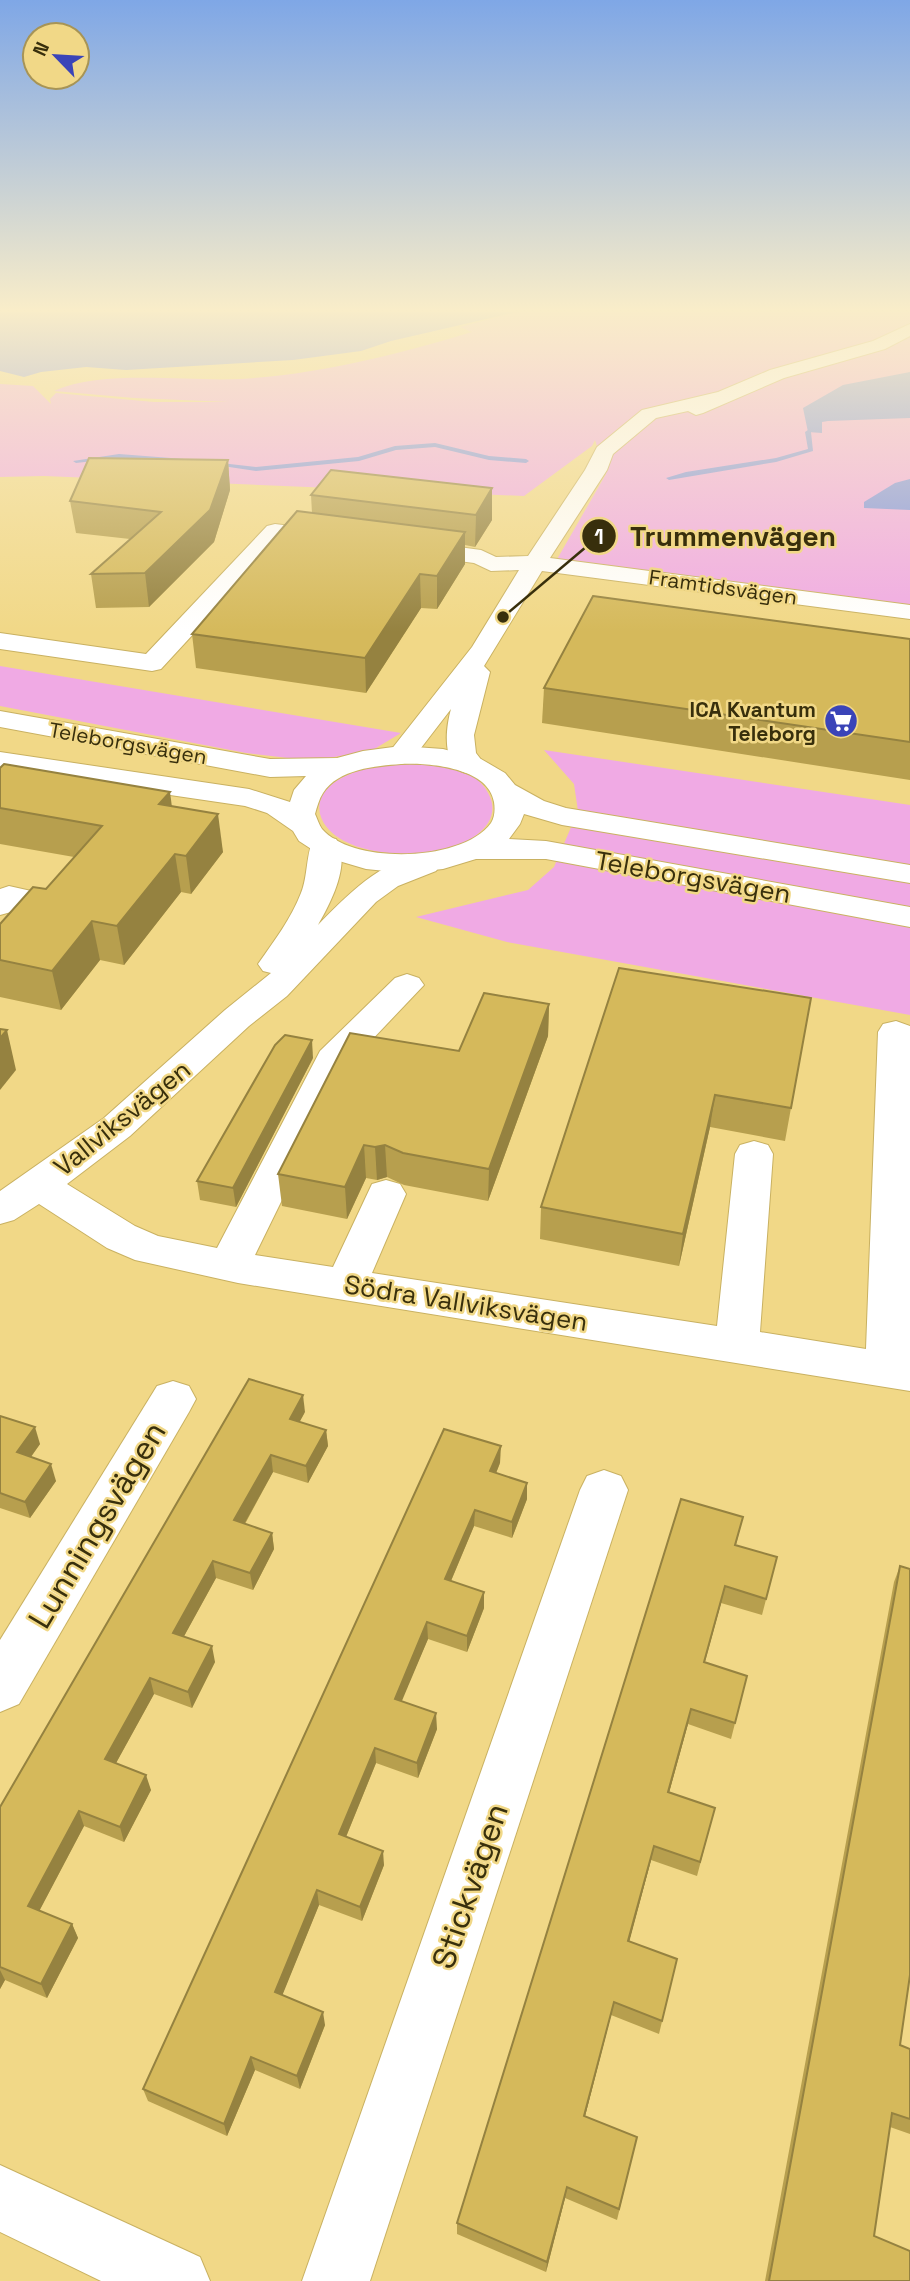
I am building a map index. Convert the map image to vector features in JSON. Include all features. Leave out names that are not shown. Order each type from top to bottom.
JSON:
[{"type":"street","points":[[401,754],[483,650],[535,563],[596,470],[604,451],[636,422],[644,418]]},
{"type":"street","points":[[670,429],[684,418]]},
{"type":"street","points":[[596,470],[642,444]]},
{"type":"street","points":[[0,641],[152,663],[275,531],[357,541]]},
{"type":"street","name":"Framtidsvägen","points":[[385,545],[481,556],[491,564],[535,563],[910,612]]},
{"type":"street","points":[[472,766],[462,754],[460,739],[464,714],[483,650]]},
{"type":"street","name":"Teleborgsvägen","points":[[0,719],[270,768],[341,767]]},
{"type":"street","points":[[341,767],[369,758],[401,754],[439,757],[472,766]]},
{"type":"street","name":"Teleborgsvägen","points":[[0,761],[249,798],[278,807],[345,856],[370,862],[425,864]]},
{"type":"street","name":"Teleborgsvägen","points":[[472,766],[492,778],[505,791],[533,807],[562,816],[910,874]]},
{"type":"street","name":"Vallviksvägen","points":[[237,1018],[304,919],[321,884],[327,861],[301,810],[306,793],[320,779],[341,767]]},
{"type":"street","points":[[425,864],[461,856],[495,837],[507,822],[510,806],[505,791]]},
{"type":"street","name":"Teleborgsvägen","points":[[475,850],[546,850],[910,917]]},
{"type":"street","name":"Vallviksvägen","points":[[0,1210],[39,1185],[117,1126],[237,1018],[275,989],[370,890],[387,879],[425,864]]},
{"type":"street","points":[[0,905],[9,896],[47,904]]},
{"type":"street","points":[[229,1266],[333,1059],[407,985]]},
{"type":"street","points":[[897,1032],[899,1371]]},
{"type":"street","points":[[737,1346],[754,1154]]},
{"type":"street","name":"Södra Vallviksvägen","points":[[39,1185],[121,1237],[150,1249],[229,1266],[899,1371]]},
{"type":"street","points":[[346,1284],[386,1194]]},
{"type":"street","name":"Lunningsvägen","points":[[0,1687],[173,1399]]},
{"type":"street","name":"Stickvägen","points":[[336,2281],[604,1490]]},
{"type":"street","points":[[4,2211],[176,2281]]},
{"type":"shaded area","points":[[0,418],[910,418],[910,610],[556,561],[606,474],[595,440],[592,446],[524,496],[44,476],[0,477]]},
{"type":"shaded area","points":[[0,666],[401,733],[371,751],[322,759],[246,753],[0,706]]},
{"type":"shaded area","points":[[544,750],[910,805],[910,1015],[507,942],[416,917],[528,890],[554,867],[578,811],[574,784]]},
{"type":"shaded area","points":[[390,763],[447,767],[473,777],[483,785],[491,800],[492,810],[488,823],[460,845],[420,853],[378,852],[336,836],[326,826],[320,814],[320,802],[325,792],[344,777]]},
{"type":"water","points":[[805,418],[898,418],[828,421],[822,422],[822,433],[808,432]]},
{"type":"water","points":[[910,479],[910,510],[864,508],[864,502],[895,483]]},
{"type":"building","points":[[89,458],[228,460],[210,510],[145,573],[91,574],[161,512],[70,501]]},
{"type":"building","points":[[331,470],[492,488],[476,515],[311,495]]},
{"type":"building","points":[[297,511],[465,532],[437,576],[420,574],[365,658],[192,634]]},
{"type":"building","points":[[593,596],[910,639],[910,742],[544,688]]},
{"type":"building","points":[[4,764],[170,792],[159,804],[218,814],[186,856],[175,854],[117,926],[92,921],[52,971],[0,960],[0,924],[33,887],[46,889],[102,826],[0,808],[0,768]]},
{"type":"building","points":[[619,968],[811,998],[791,1108],[715,1095],[683,1234],[541,1207]]},
{"type":"building","points":[[484,993],[549,1004],[489,1169],[403,1153],[385,1145],[364,1145],[345,1187],[278,1174],[350,1033],[459,1051]]},
{"type":"building","points":[[0,1029],[7,1030],[0,1038]]},
{"type":"building","points":[[285,1035],[312,1040],[233,1188],[197,1181],[275,1045]]},
{"type":"building","points":[[249,1379],[303,1395],[290,1419],[326,1430],[306,1466],[271,1455],[234,1520],[272,1533],[250,1573],[213,1561],[173,1633],[212,1646],[188,1692],[150,1678],[105,1759],[146,1775],[120,1827],[79,1811],[28,1906],[72,1924],[41,1984],[0,1967],[0,1807]]},
{"type":"building","points":[[0,1416],[35,1427],[17,1452],[51,1464],[25,1502],[0,1493]]},
{"type":"building","points":[[444,1429],[501,1446],[490,1471],[527,1483],[512,1522],[475,1510],[445,1579],[484,1592],[467,1636],[427,1622],[395,1699],[436,1713],[417,1763],[375,1748],[339,1834],[383,1851],[360,1907],[317,1890],[275,1992],[323,2012],[297,2076],[251,2057],[224,2124],[143,2089]]},
{"type":"building","points":[[681,1499],[743,1517],[735,1545],[777,1557],[766,1599],[725,1586],[704,1662],[747,1676],[735,1723],[691,1709],[668,1792],[715,1808],[700,1862],[654,1846],[628,1941],[677,1959],[662,2021],[614,2002],[584,2116],[637,2137],[619,2209],[567,2187],[547,2262],[457,2223]]},
{"type":"building","points":[[900,1566],[910,1569],[910,1975],[900,2045],[910,2049],[910,2119],[892,2113],[874,2236],[910,2251],[910,2281],[769,2281]]},
{"type":"waterway","points":[[669,478],[794,456],[811,450],[808,432]]},
{"type":"waterway","points":[[212,464],[256,469],[359,459],[395,448],[435,445],[489,458],[526,461]]},
{"type":"waterway","points":[[76,461],[119,456],[184,461]]},
{"type":"place","name":"Trummenvägen","points":[[503,617]]},
{"type":"place","name":"ICA Kvantum Teleborg","points":[[841,721]]}]
